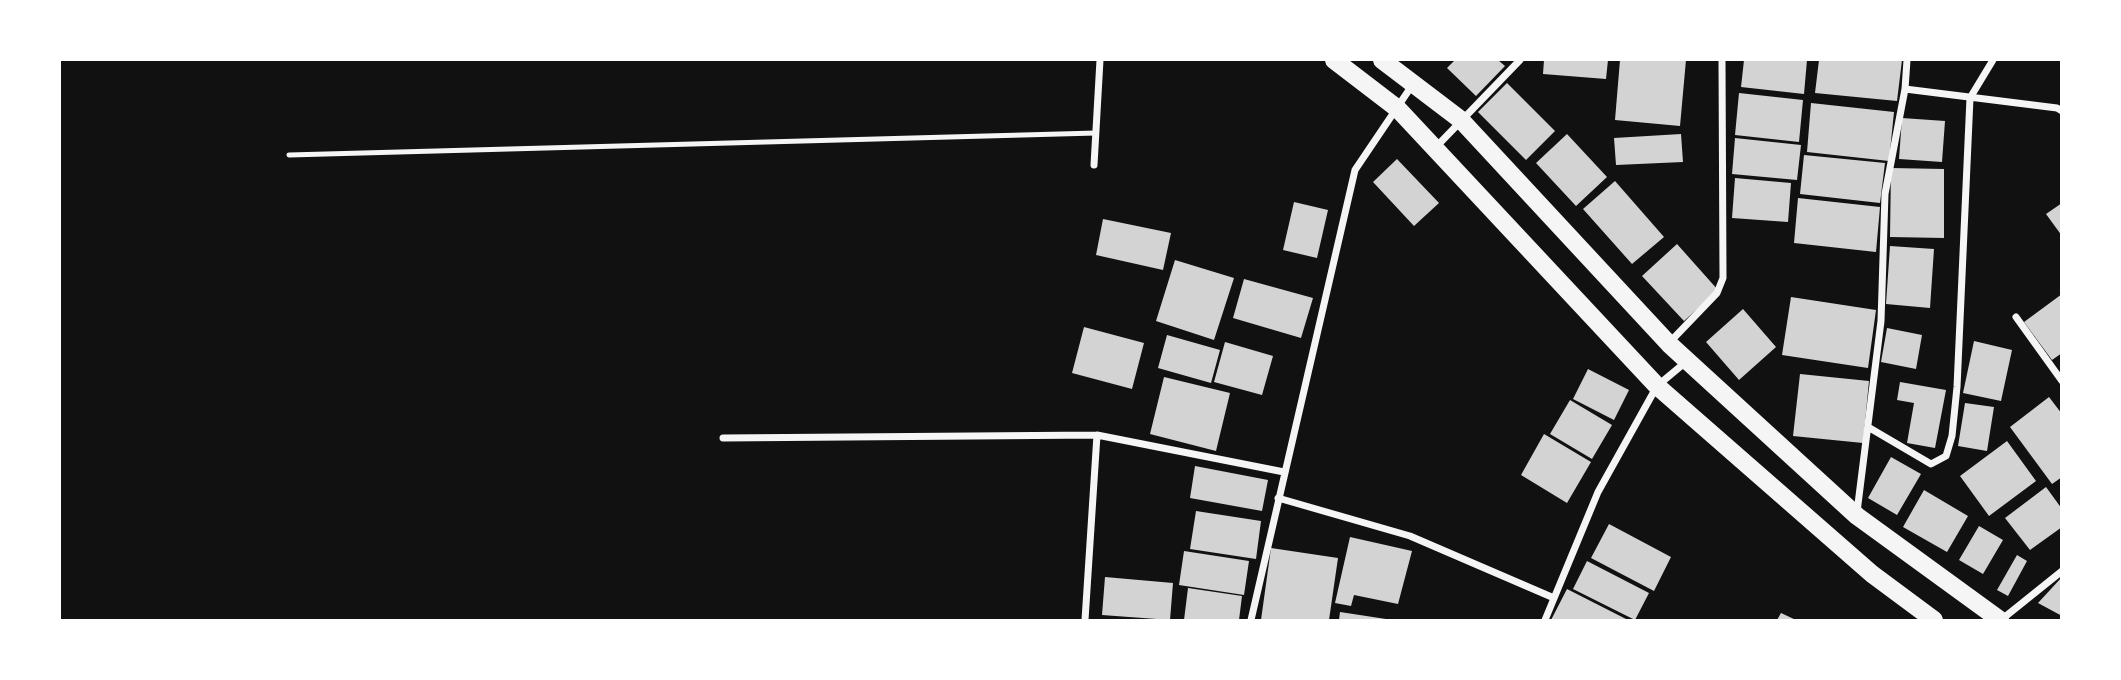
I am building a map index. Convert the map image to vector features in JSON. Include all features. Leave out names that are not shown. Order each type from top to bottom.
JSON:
[{"type":"main road","points":[[1334,60],[1398,109],[1657,386],[1872,574],[1934,621]]},
{"type":"main road","points":[[1382,60],[1461,120],[1669,344],[1857,516],[2000,620]]},
{"type":"street","points":[[1094,165],[1100,60]]},
{"type":"street","points":[[1434,149],[1520,60]]},
{"type":"street","points":[[1669,344],[1717,293],[1723,278],[1722,60]]},
{"type":"street","points":[[1857,516],[1881,321],[1885,194],[1905,89],[1907,60]]},
{"type":"street","points":[[1868,427],[1931,464],[1946,456],[1952,436],[1957,387],[1970,98],[1993,60]]},
{"type":"street","points":[[1251,621],[1355,170],[1413,84]]},
{"type":"street","points":[[1905,89],[2057,108],[2062,111]]},
{"type":"street","points":[[2015,317],[2062,381]]},
{"type":"street","points":[[1545,621],[1598,492],[1657,386],[1687,361]]},
{"type":"street","points":[[723,438],[1097,435],[1284,472]]},
{"type":"street","points":[[1085,621],[1097,435]]},
{"type":"street","points":[[1278,498],[1410,536],[1554,598]]},
{"type":"street","points":[[2000,620],[2062,571]]},
{"type":"lane","points":[[289,155],[1096,133]]},
{"type":"building","points":[[1455,60],[1498,60],[1505,66],[1476,96],[1447,68]]},
{"type":"building","points":[[1544,60],[1608,60],[1606,79],[1543,74]]},
{"type":"building","points":[[1620,60],[1686,60],[1680,126],[1615,120]]},
{"type":"building","points":[[1744,60],[1807,60],[1804,94],[1741,87]]},
{"type":"building","points":[[1819,60],[1902,60],[1897,101],[1815,93]]},
{"type":"building","points":[[1507,83],[1555,131],[1526,160],[1478,112]]},
{"type":"building","points":[[1739,93],[1803,100],[1799,142],[1735,135]]},
{"type":"building","points":[[1811,103],[1894,112],[1889,161],[1807,152]]},
{"type":"building","points":[[1902,118],[1945,121],[1942,162],[1899,159]]},
{"type":"building","points":[[1567,134],[1607,177],[1576,206],[1536,163]]},
{"type":"building","points":[[1681,134],[1683,162],[1616,165],[1614,138]]},
{"type":"building","points":[[1735,138],[1801,145],[1797,180],[1732,174]]},
{"type":"building","points":[[1804,155],[1885,163],[1880,203],[1800,194]]},
{"type":"building","points":[[1397,159],[1439,203],[1414,226],[1373,182]]},
{"type":"building","points":[[1891,168],[1944,169],[1944,238],[1890,237]]},
{"type":"building","points":[[1735,178],[1791,183],[1788,222],[1732,218]]},
{"type":"building","points":[[1615,181],[1664,237],[1632,264],[1583,209]]},
{"type":"building","points":[[1798,198],[1880,207],[1876,252],[1794,243]]},
{"type":"building","points":[[1294,202],[1328,210],[1317,258],[1283,250]]},
{"type":"building","points":[[2062,203],[2062,236],[2046,214]]},
{"type":"building","points":[[1103,219],[1171,233],[1163,270],[1096,255]]},
{"type":"building","points":[[1677,244],[1718,290],[1684,321],[1642,276]]},
{"type":"building","points":[[1890,246],[1934,249],[1930,308],[1886,304]]},
{"type":"building","points":[[1175,260],[1234,278],[1214,340],[1156,321]]},
{"type":"building","points":[[1244,279],[1313,298],[1301,338],[1233,318]]},
{"type":"building","points":[[2062,294],[2062,353],[2052,360],[2024,322]]},
{"type":"building","points":[[1791,297],[1876,310],[1868,368],[1782,355]]},
{"type":"building","points":[[1743,309],[1776,347],[1739,380],[1706,342]]},
{"type":"building","points":[[1084,327],[1144,343],[1132,389],[1072,373]]},
{"type":"building","points":[[1887,328],[1922,335],[1916,369],[1881,362]]},
{"type":"building","points":[[1167,335],[1220,350],[1211,383],[1158,368]]},
{"type":"building","points":[[1974,341],[2012,350],[2001,401],[1963,393]]},
{"type":"building","points":[[1225,342],[1273,356],[1262,395],[1214,382]]},
{"type":"building","points":[[1588,369],[1629,390],[1614,420],[1573,399]]},
{"type":"building","points":[[1800,374],[1869,381],[1863,443],[1793,436]]},
{"type":"building","points":[[1164,377],[1230,393],[1216,451],[1150,434]]},
{"type":"building","points":[[1900,382],[1946,390],[1935,448],[1907,443],[1914,403],[1897,400]]},
{"type":"building","points":[[2049,397],[2062,414],[2062,477],[2052,484],[2010,427]]},
{"type":"building","points":[[1570,400],[1612,425],[1592,459],[1550,434]]},
{"type":"building","points":[[1965,403],[1994,407],[1987,451],[1958,446]]},
{"type":"building","points":[[1544,434],[1591,462],[1567,503],[1521,475]]},
{"type":"building","points":[[2007,441],[2036,481],[1989,516],[1960,476]]},
{"type":"building","points":[[1891,457],[1921,474],[1897,515],[1868,498]]},
{"type":"building","points":[[1195,466],[1268,480],[1262,511],[1190,498]]},
{"type":"building","points":[[2046,487],[2062,509],[2062,527],[2030,550],[2005,518]]},
{"type":"building","points":[[1924,490],[1968,516],[1947,552],[1903,527]]},
{"type":"building","points":[[1196,511],[1261,521],[1256,559],[1190,549]]},
{"type":"building","points":[[1609,524],[1671,557],[1654,591],[1591,558]]},
{"type":"building","points":[[1979,526],[2003,540],[1983,574],[1959,560]]},
{"type":"building","points":[[1350,537],[1412,551],[1398,604],[1354,595],[1351,606],[1335,603]]},
{"type":"building","points":[[1271,548],[1338,558],[1329,620],[1261,620]]},
{"type":"building","points":[[1184,551],[1249,561],[1244,595],[1179,585]]},
{"type":"building","points":[[2017,555],[2027,561],[2008,596],[1997,590]]},
{"type":"building","points":[[1587,561],[1649,593],[1635,620],[1573,589]]},
{"type":"building","points":[[1105,577],[1173,583],[1170,620],[1102,615]]},
{"type":"building","points":[[2062,577],[2062,616],[2038,603]]},
{"type":"building","points":[[1188,588],[1242,596],[1239,620],[1184,620]]},
{"type":"building","points":[[1567,589],[1628,620],[1551,620]]},
{"type":"building","points":[[1340,612],[1386,619],[1386,620],[1339,620]]},
{"type":"building","points":[[1781,613],[1796,620],[1777,620]]}]
